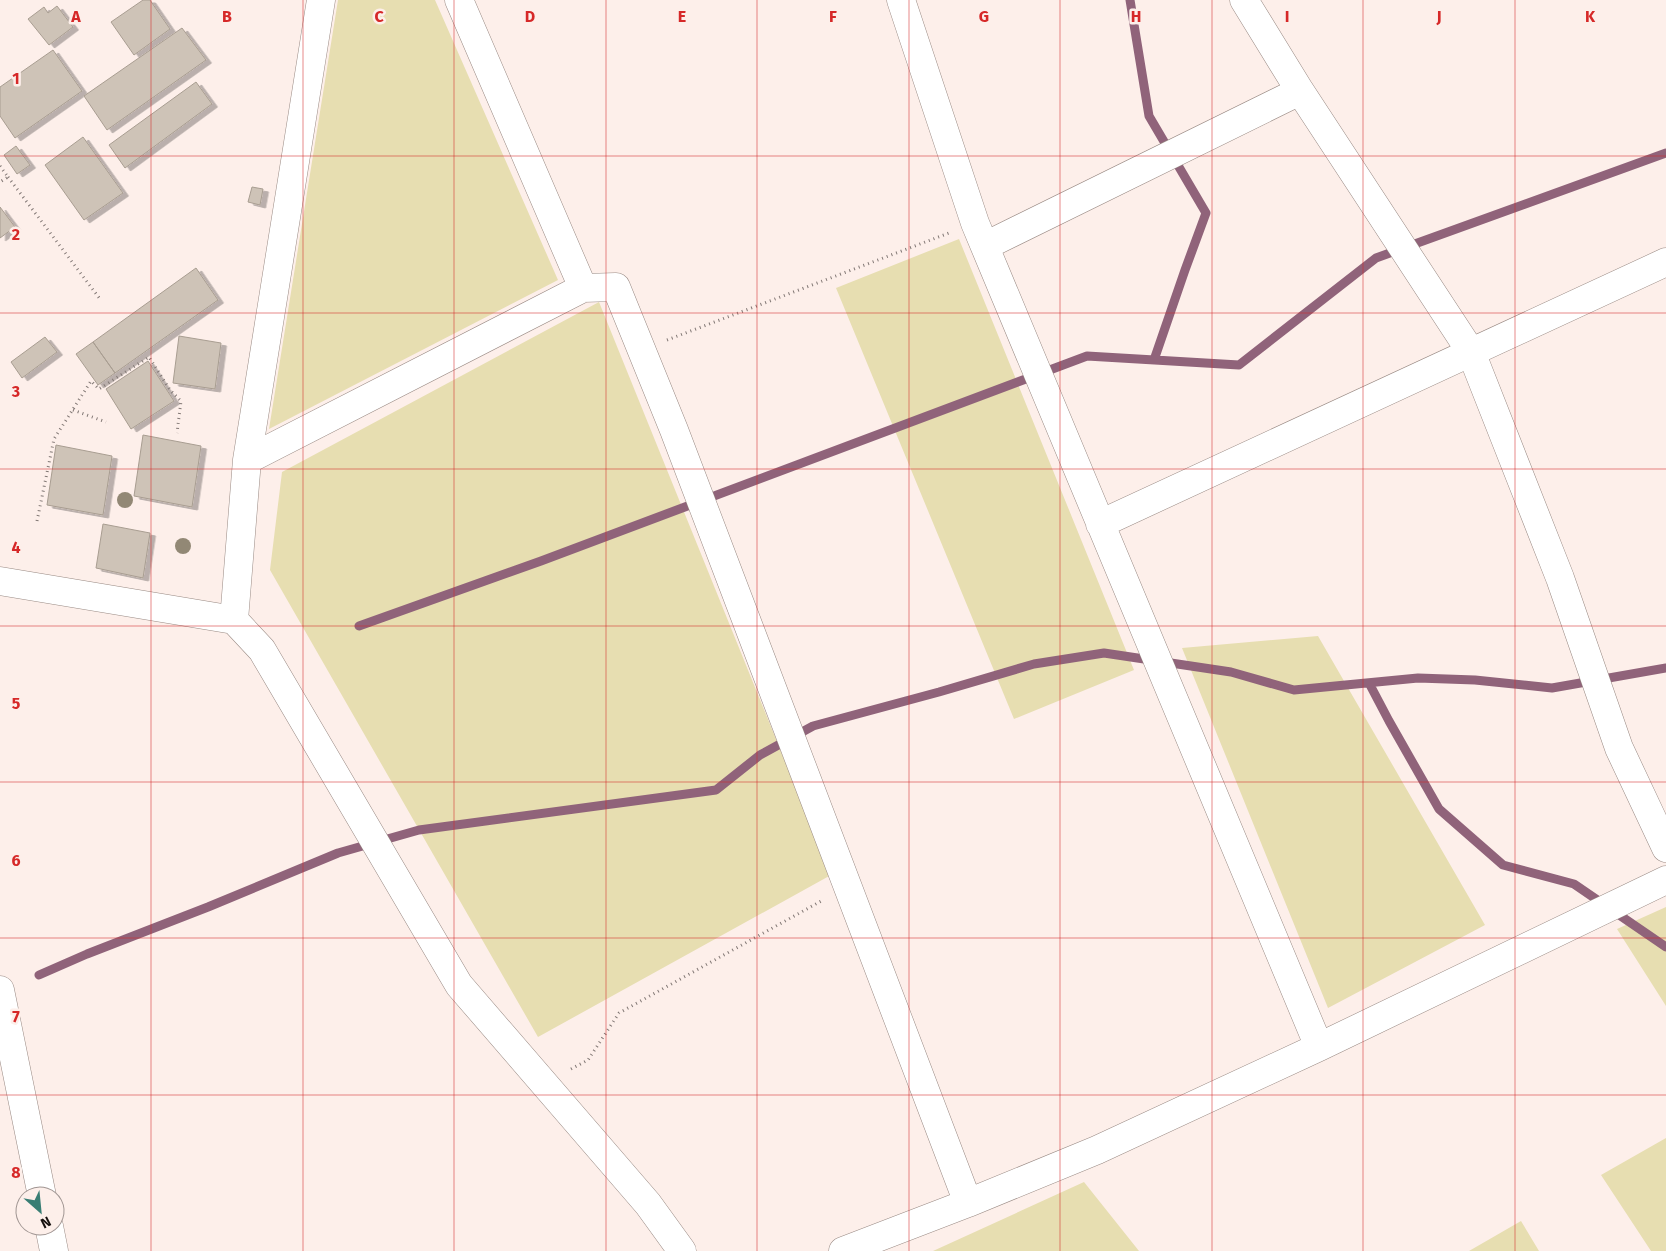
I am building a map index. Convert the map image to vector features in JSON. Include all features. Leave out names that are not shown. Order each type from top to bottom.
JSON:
[{"type":"street","points":[[234,620],[247,460],[321,0]]},
{"type":"street","points":[[459,0],[583,288]]},
{"type":"street","points":[[900,0],[980,234],[1318,1047]]},
{"type":"street","points":[[1244,0],[1300,91],[1471,352],[1560,578],[1619,748],[1666,848]]},
{"type":"street","points":[[980,234],[1300,91]]},
{"type":"street","points":[[1100,524],[1666,262]]},
{"type":"street","points":[[247,460],[583,288],[616,287],[674,430],[968,1203]]},
{"type":"street","points":[[0,581],[234,620],[262,650],[459,985],[648,1204],[682,1251]]},
{"type":"street","points":[[843,1251],[968,1203],[1097,1150],[1318,1047],[1666,880]]},
{"type":"street","points":[[0,990],[40,1186]]},
{"type":"street","points":[[51,1236],[54,1251]]},
{"type":"path","points":[[0,166],[100,298]]},
{"type":"path","points":[[0,182],[8,177]]},
{"type":"path","points":[[641,350],[980,234]]},
{"type":"path","points":[[37,521],[54,439],[91,381],[99,389],[148,357],[170,390],[181,401],[177,433]]},
{"type":"path","points":[[73,410],[106,422]]},
{"type":"path","points":[[544,1084],[588,1060],[619,1013],[848,887]]},
{"type":"shaded area","points":[[338,0],[435,0],[558,280],[269,429]]},
{"type":"shaded area","points":[[959,239],[1134,670],[1014,719],[836,288]]},
{"type":"shaded area","points":[[599,302],[831,875],[538,1037],[270,570],[282,472]]},
{"type":"shaded area","points":[[1318,636],[1485,925],[1328,1008],[1182,648]]},
{"type":"shaded area","points":[[1666,907],[1666,1006],[1617,929]]},
{"type":"shaded area","points":[[1666,1138],[1666,1251],[1651,1251],[1601,1175]]},
{"type":"shaded area","points":[[1084,1182],[1139,1251],[933,1251]]},
{"type":"shaded area","points":[[1521,1221],[1539,1251],[1469,1251]]},
{"type":"building","points":[[143,0],[150,0],[170,29],[134,55],[111,22]]},
{"type":"building","points":[[57,6],[73,27],[49,45],[28,19],[44,7],[48,13]]},
{"type":"building","points":[[182,28],[206,60],[107,130],[84,96]]},
{"type":"building","points":[[53,50],[82,91],[15,138],[0,116],[0,87]]},
{"type":"building","points":[[196,82],[212,104],[125,168],[109,145]]},
{"type":"building","points":[[83,137],[123,193],[84,220],[45,165]]},
{"type":"building","points":[[16,146],[30,165],[17,174],[4,155]]},
{"type":"building","points":[[252,187],[263,189],[260,205],[248,202]]},
{"type":"building","points":[[0,207],[15,227],[0,238]]},
{"type":"building","points":[[196,268],[218,300],[115,373],[93,342]]},
{"type":"building","points":[[179,336],[221,343],[215,389],[173,383]]},
{"type":"building","points":[[45,337],[57,352],[22,378],[11,362]]},
{"type":"building","points":[[93,342],[115,373],[98,385],[76,354]]},
{"type":"building","points":[[148,361],[174,401],[131,429],[106,389]]},
{"type":"building","points":[[143,435],[201,446],[192,507],[134,496]]},
{"type":"building","points":[[56,445],[112,456],[103,515],[47,505]]},
{"type":"building","points":[[103,524],[150,533],[143,578],[96,568]]},
{"type":"waterway","points":[[1130,0],[1149,116],[1206,213],[1154,360]]},
{"type":"waterway","points":[[359,626],[541,561],[1087,356],[1239,365],[1376,258],[1666,153]]},
{"type":"waterway","points":[[39,975],[338,853],[419,830],[716,790],[760,755],[813,726],[1034,664],[1104,653],[1231,672],[1294,690],[1418,678],[1475,680],[1552,688],[1666,668]]},
{"type":"waterway","points":[[1369,683],[1439,809],[1503,865],[1574,884],[1666,947]]}]
